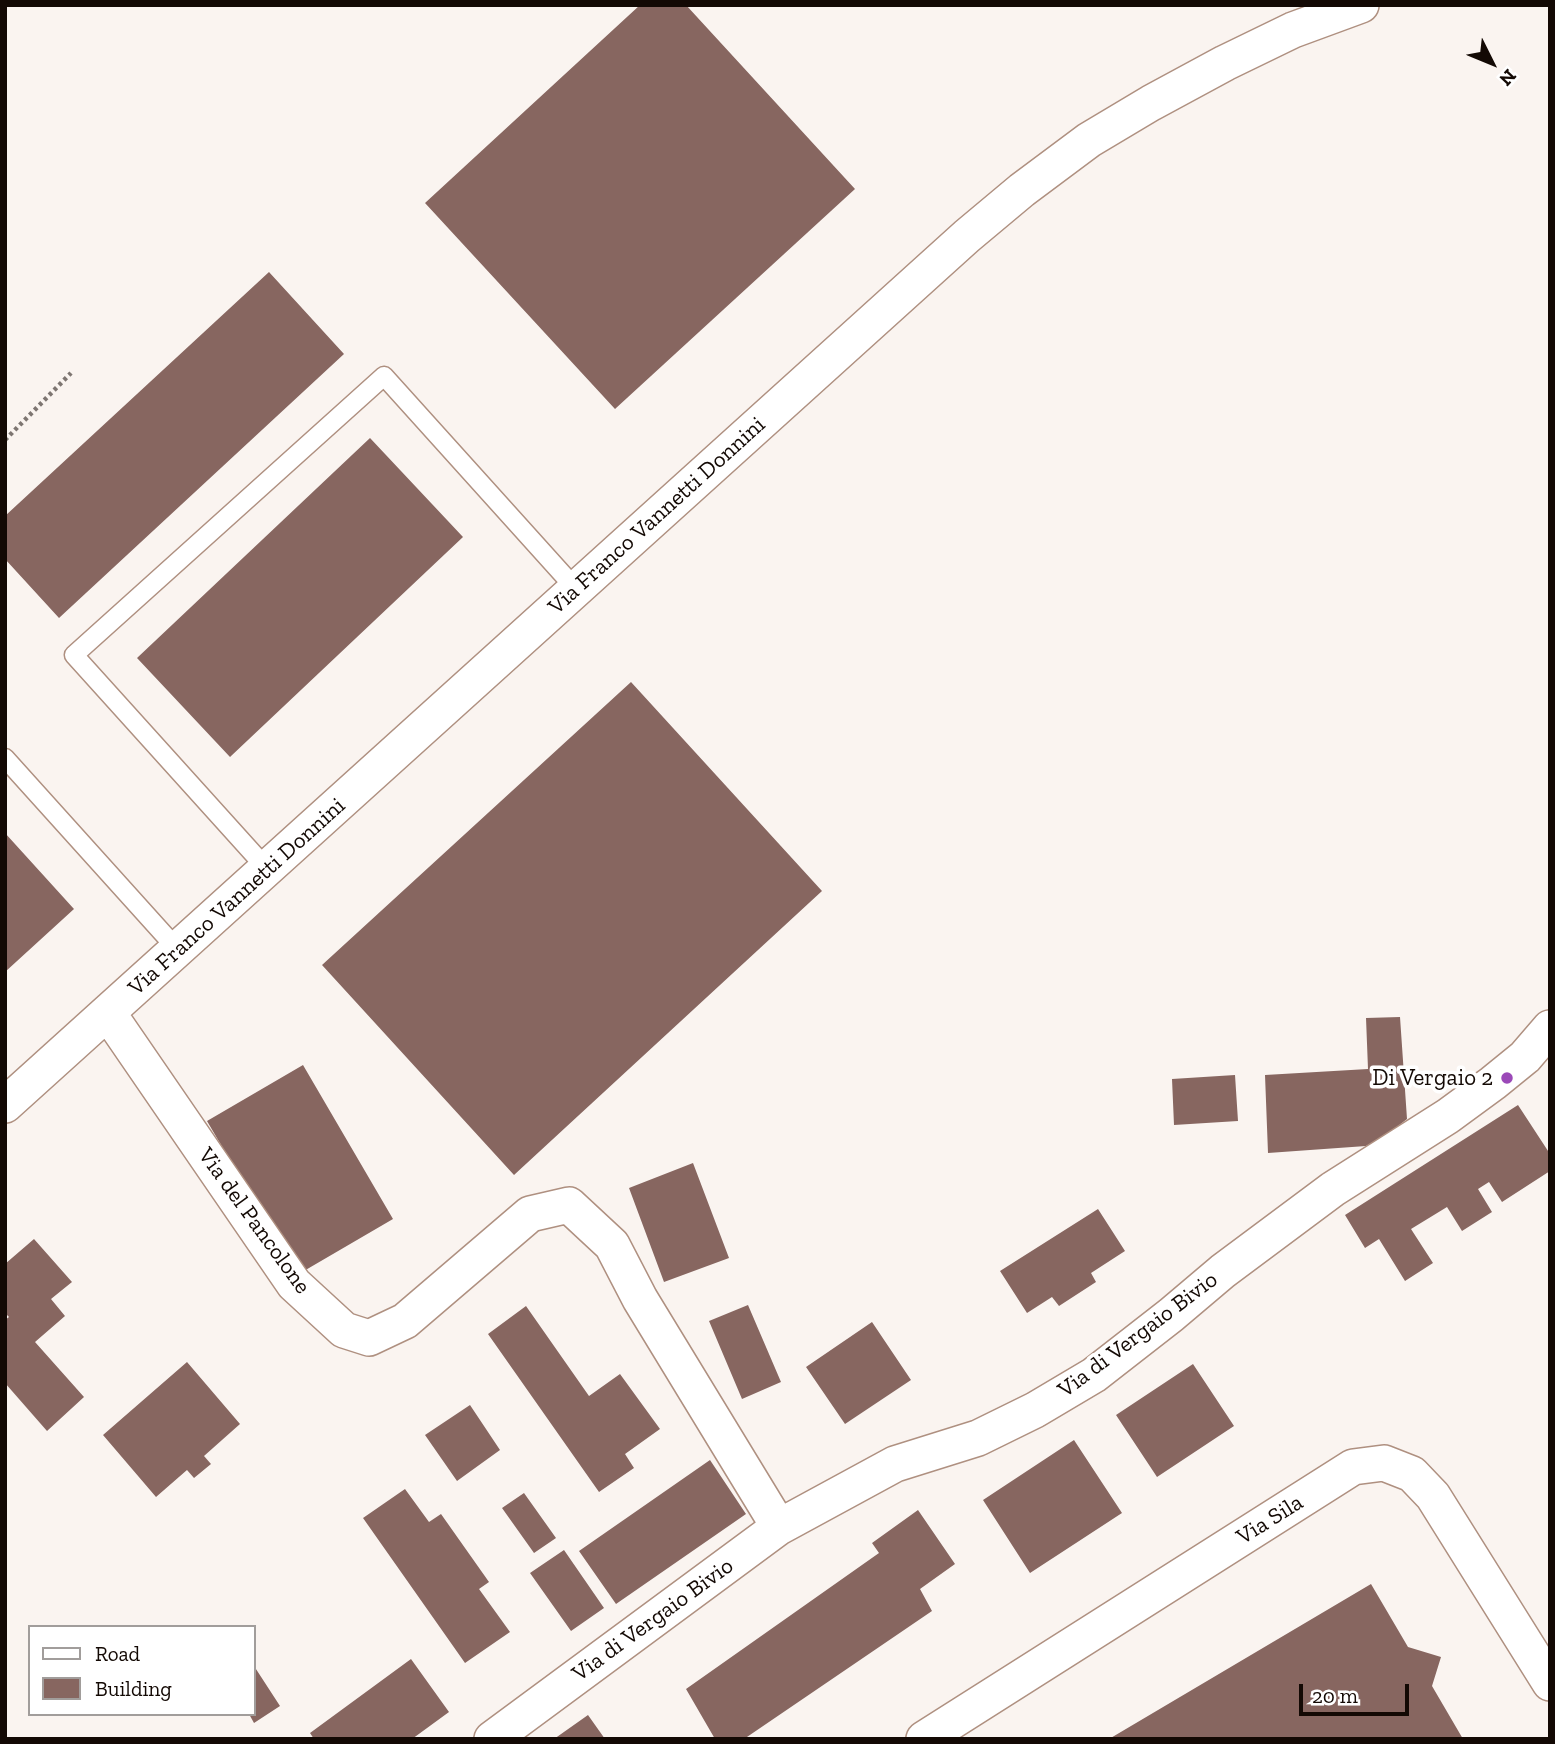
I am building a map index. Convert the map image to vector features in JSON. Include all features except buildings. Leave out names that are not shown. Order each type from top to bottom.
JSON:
[{"type":"street","name":"Via Franco Vannetti Donnini","points":[[5,1105],[967,236],[1022,190],[1078,148],[1151,103],[1293,30],[1361,5]]},
{"type":"street","name":"Via del Pancolone","points":[[108,1013],[294,1284],[344,1331],[369,1338],[405,1321],[530,1214],[569,1205],[612,1245],[640,1299],[779,1527]]},
{"type":"street","name":"Via di Vergaio Bivio","points":[[492,1739],[779,1527],[895,1464],[978,1438],[1035,1410],[1094,1375],[1223,1271],[1333,1189],[1448,1116],[1493,1083],[1525,1057],[1550,1028]]},
{"type":"street","name":"Via Sila","points":[[924,1739],[1353,1467],[1384,1463],[1412,1474],[1433,1496],[1550,1683]]},
{"type":"lane","points":[[268,870],[75,655],[384,376],[576,589]]},
{"type":"lane","points":[[5,758],[178,950]]},
{"type":"path","points":[[5,440],[71,373]]},
{"type":"place","name":"Di Vergaio 2","points":[[1507,1078]]}]
